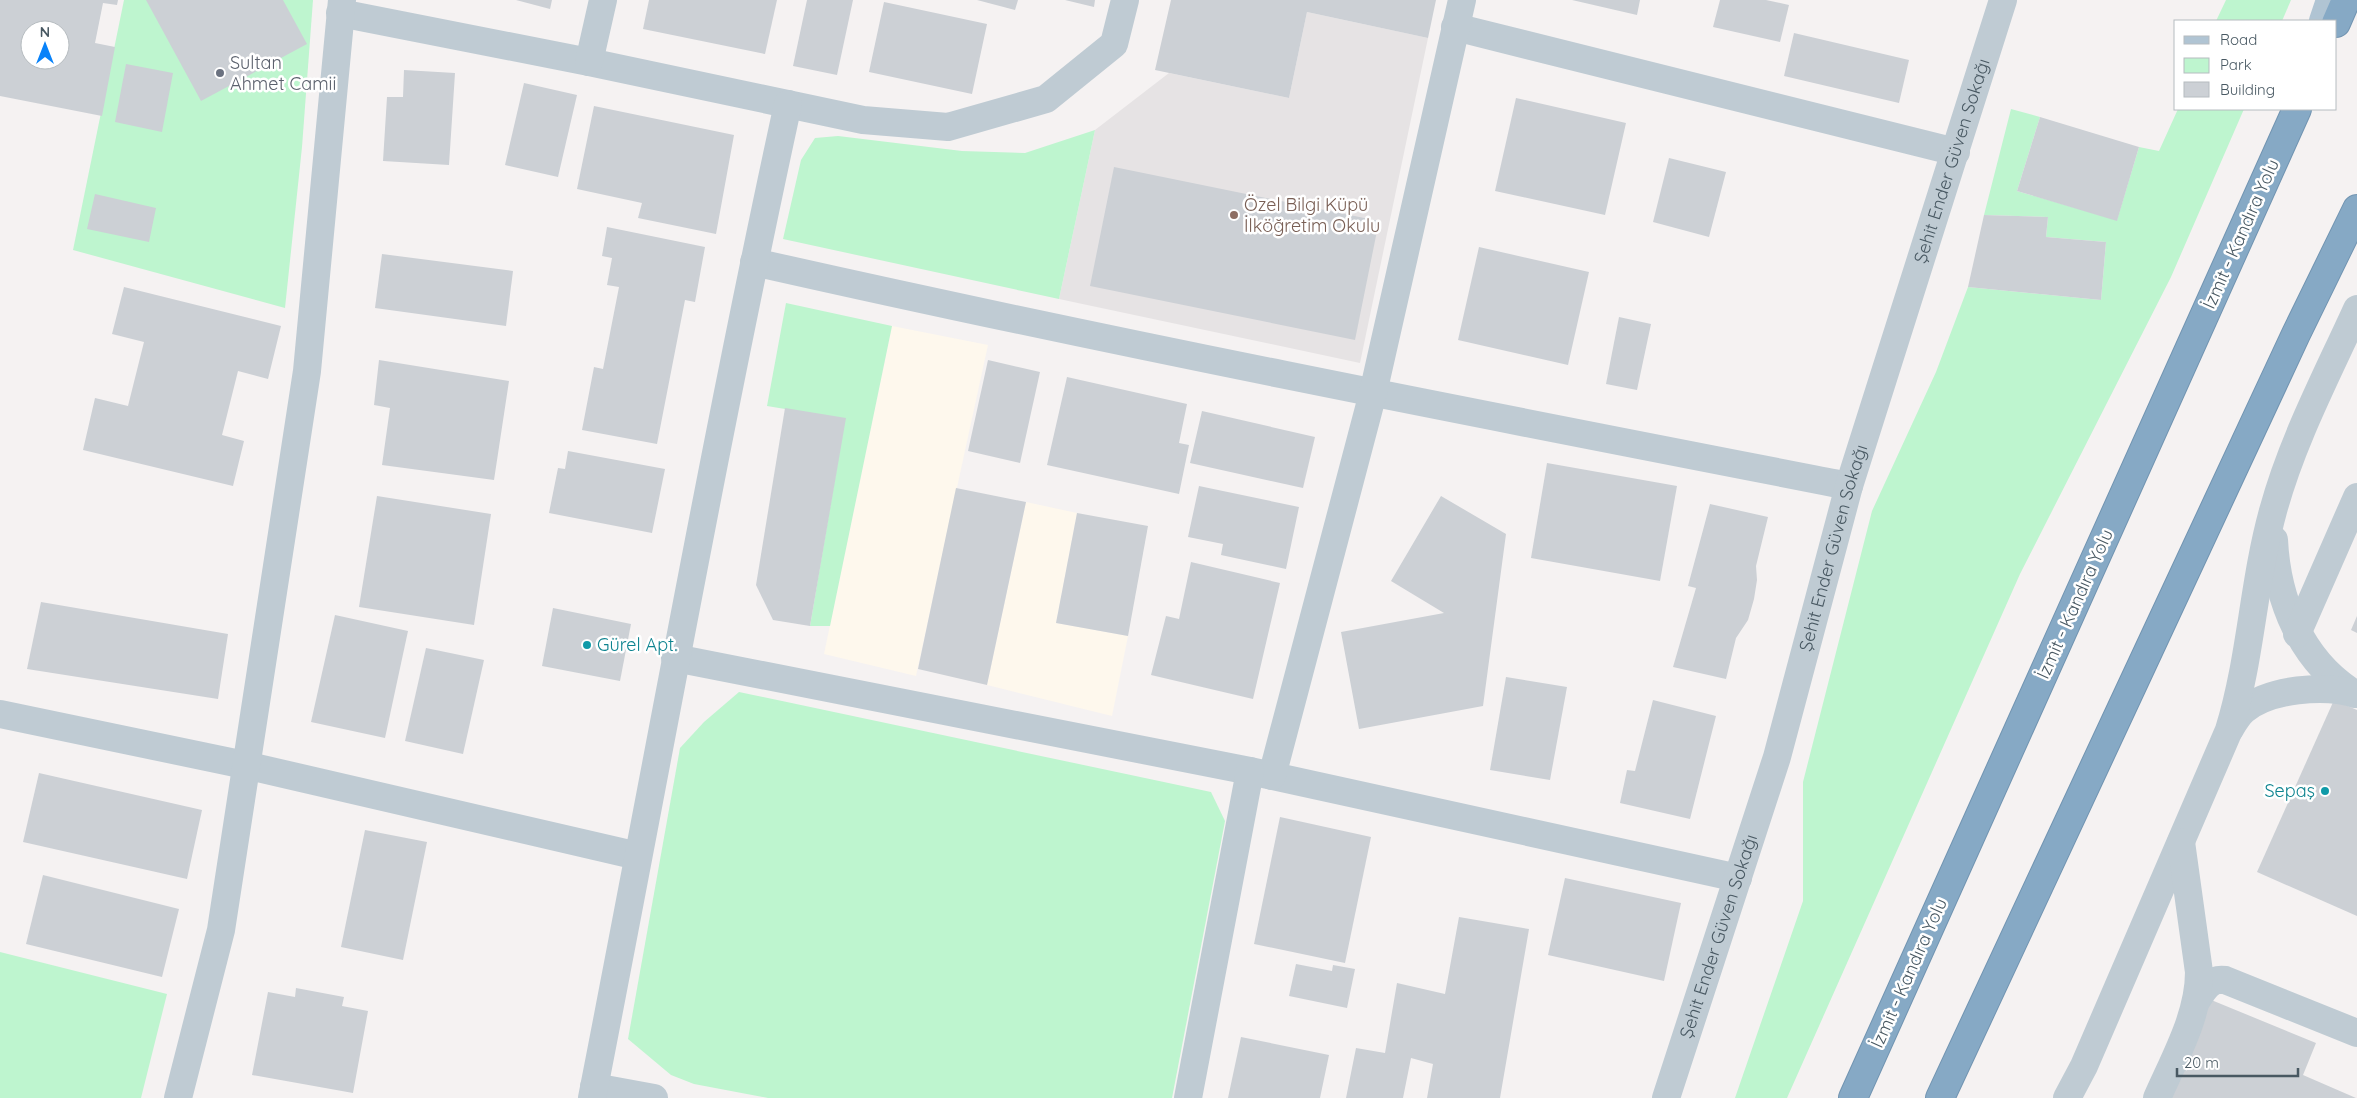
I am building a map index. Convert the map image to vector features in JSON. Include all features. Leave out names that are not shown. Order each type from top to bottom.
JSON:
[{"type":"highway","points":[[2337,21],[2346,0]]},
{"type":"highway","name":"İzmit - Kandıra Yolu","points":[[1853,1098],[2293,117]]},
{"type":"highway","points":[[1940,1098],[2296,334],[2357,209]]},
{"type":"main road","points":[[2323,20],[2330,0]]},
{"type":"street","points":[[589,62],[604,0]]},
{"type":"street","points":[[178,1098],[221,930],[306,371],[341,7],[863,120],[948,127],[1046,100],[1114,44],[1125,0]]},
{"type":"street","points":[[1188,1098],[1261,774],[1373,393],[1462,0]]},
{"type":"street","name":"Şehit Ender Güven Sokağı","points":[[1666,1098],[1777,758],[1850,486],[2003,0]]},
{"type":"street","points":[[1455,28],[1956,152]]},
{"type":"street","points":[[654,1098],[593,1093],[675,658],[754,262],[788,104]]},
{"type":"street","points":[[754,262],[1373,393],[1850,486]]},
{"type":"street","points":[[2067,1098],[2084,1066],[2229,730],[2239,694],[2267,533],[2281,484],[2294,449],[2357,309]]},
{"type":"street","points":[[2281,484],[2275,521],[2276,558],[2282,593],[2291,621],[2317,660],[2339,682],[2356,694]]},
{"type":"street","points":[[2298,634],[2357,497]]},
{"type":"street","points":[[675,658],[1261,774],[1738,878]]},
{"type":"street","points":[[2229,730],[2244,710],[2273,696],[2316,690],[2356,694]]},
{"type":"street","points":[[0,714],[245,765],[638,856]]},
{"type":"street","points":[[2181,841],[2199,972],[2197,1000]]},
{"type":"street","points":[[2157,1098],[2197,1000],[2210,983],[2218,980],[2225,980],[2357,1032]]},
{"type":"shaded area","name":"Özel Bilgi Küpü İlköğretim Okulu","points":[[1307,12],[1428,38],[1360,363],[1059,299],[1095,130],[1169,73],[1289,98]]},
{"type":"shaded area","points":[[892,326],[988,345],[916,676],[824,654]]},
{"type":"shaded area","points":[[1026,502],[1077,513],[1056,623],[1128,636],[1112,716],[987,685]]},
{"type":"green space","points":[[124,0],[313,0],[302,147],[285,308],[73,250]]},
{"type":"green space","points":[[2226,0],[2291,0],[2282,20],[2216,20]]},
{"type":"green space","points":[[2011,109],[2040,117],[2017,191],[2117,220],[2139,147],[2159,151],[2178,110],[2244,110],[2171,277],[2020,574],[1787,1098],[1735,1098],[1803,901],[1803,782],[1872,511],[1936,372],[1968,287],[2101,300],[2106,242],[2046,237],[2048,217],[1984,215]]},
{"type":"green space","points":[[1095,130],[1059,299],[783,239],[801,160],[815,138],[838,136],[962,151],[1025,153]]},
{"type":"green space","points":[[786,303],[892,326],[830,626],[810,626],[845,419],[767,406]]},
{"type":"green space","points":[[739,692],[1211,792],[1225,821],[1172,1098],[768,1098],[694,1084],[671,1075],[628,1039],[680,748],[704,722]]},
{"type":"green space","points":[[0,952],[167,994],[141,1098],[0,1098]]},
{"type":"building","points":[[0,0],[118,0],[117,5],[103,3],[95,43],[115,47],[102,116],[0,96]]},
{"type":"building","name":"Sultan Ahmet Camii","points":[[146,0],[283,0],[307,44],[201,101]]},
{"type":"building","points":[[516,0],[552,0],[550,9]]},
{"type":"building","points":[[649,0],[777,0],[765,54],[643,29]]},
{"type":"building","points":[[807,0],[853,0],[837,75],[793,66]]},
{"type":"building","points":[[977,0],[1018,0],[1015,10]]},
{"type":"building","points":[[1065,0],[1095,0],[1094,7]]},
{"type":"building","points":[[1171,0],[1436,0],[1428,38],[1307,12],[1289,98],[1155,70]]},
{"type":"building","points":[[1572,0],[1640,0],[1637,15]]},
{"type":"building","points":[[1720,0],[1766,0],[1789,5],[1780,42],[1713,27]]},
{"type":"building","points":[[884,2],[987,24],[972,94],[869,72]]},
{"type":"building","points":[[1794,33],[1909,60],[1899,103],[1784,76]]},
{"type":"building","points":[[126,64],[173,73],[162,132],[115,122]]},
{"type":"building","points":[[404,70],[455,73],[449,165],[383,161],[387,97],[403,97]]},
{"type":"building","points":[[524,83],[577,95],[558,177],[505,165]]},
{"type":"building","points":[[1516,98],[1626,123],[1605,215],[1495,191]]},
{"type":"building","points":[[594,106],[734,135],[716,234],[638,218],[642,203],[577,189]]},
{"type":"building","points":[[2040,117],[2139,147],[2117,221],[2017,191]]},
{"type":"building","points":[[1669,158],[1726,172],[1709,237],[1653,222]]},
{"type":"building","points":[[1114,167],[1379,221],[1355,340],[1090,286]]},
{"type":"building","points":[[95,194],[156,208],[149,242],[87,229]]},
{"type":"building","points":[[1984,215],[2048,217],[2046,237],[2106,242],[2101,300],[1968,287]]},
{"type":"building","points":[[607,227],[705,247],[695,302],[685,300],[657,444],[582,430],[594,367],[603,369],[619,287],[607,285],[612,258],[602,256]]},
{"type":"building","points":[[1479,247],[1589,272],[1568,365],[1458,340]]},
{"type":"building","points":[[382,254],[513,271],[506,326],[375,308]]},
{"type":"building","points":[[124,287],[281,326],[268,379],[238,371],[222,435],[244,441],[233,486],[83,450],[95,398],[128,406],[144,342],[112,334]]},
{"type":"building","points":[[1619,317],[1651,324],[1637,390],[1606,384]]},
{"type":"building","points":[[379,360],[509,381],[494,480],[382,465],[390,408],[374,405]]},
{"type":"building","points":[[988,360],[1040,372],[1020,463],[968,451]]},
{"type":"building","points":[[1067,377],[1187,404],[1179,443],[1189,445],[1179,494],[1047,465]]},
{"type":"building","points":[[785,408],[846,418],[810,626],[773,620],[756,585]]},
{"type":"building","points":[[1202,411],[1315,437],[1303,488],[1190,463]]},
{"type":"building","points":[[568,451],[665,469],[652,533],[549,513],[558,468],[565,469]]},
{"type":"building","points":[[1547,463],[1677,486],[1660,581],[1531,558]]},
{"type":"building","points":[[1199,486],[1299,507],[1286,569],[1221,555],[1223,544],[1188,537]]},
{"type":"building","points":[[956,488],[1026,502],[987,685],[918,669]]},
{"type":"building","points":[[377,496],[491,514],[474,625],[359,607]]},
{"type":"building","points":[[1441,496],[1506,534],[1483,706],[1359,729],[1341,632],[1444,613],[1391,581]]},
{"type":"building","points":[[1710,504],[1768,517],[1756,566],[1757,580],[1754,599],[1748,620],[1736,638],[1726,679],[1673,667],[1696,588],[1688,586]]},
{"type":"building","points":[[1077,513],[1148,526],[1128,636],[1056,623]]},
{"type":"building","points":[[1191,562],[1280,583],[1253,699],[1151,675],[1166,616],[1179,619]]},
{"type":"building","points":[[41,602],[228,634],[218,699],[27,669]]},
{"type":"building","name":"Gürel Apt.","points":[[553,608],[631,624],[620,681],[542,666]]},
{"type":"building","points":[[335,615],[408,631],[385,738],[311,722]]},
{"type":"building","points":[[2357,616],[2357,633],[2351,630]]},
{"type":"building","points":[[426,648],[484,660],[463,754],[405,741]]},
{"type":"building","points":[[1506,677],[1567,687],[1550,780],[1490,770]]},
{"type":"building","points":[[1653,700],[1716,716],[1690,819],[1620,803],[1627,770],[1635,771]]},
{"type":"building","name":"Sepaş","points":[[2334,700],[2357,710],[2357,916],[2257,872]]},
{"type":"building","points":[[39,773],[202,810],[187,879],[23,842]]},
{"type":"building","points":[[1280,817],[1371,837],[1345,963],[1254,944]]},
{"type":"building","points":[[365,830],[427,842],[403,960],[341,947]]},
{"type":"building","points":[[43,875],[179,909],[162,977],[26,944]]},
{"type":"building","points":[[1565,878],[1681,903],[1664,981],[1548,955]]},
{"type":"building","points":[[1459,917],[1529,929],[1500,1098],[1427,1098],[1433,1064],[1411,1058],[1403,1098],[1346,1098],[1356,1048],[1385,1053],[1397,983],[1445,994]]},
{"type":"building","points":[[1296,964],[1332,971],[1333,965],[1355,969],[1347,1008],[1289,996]]},
{"type":"building","points":[[296,988],[344,997],[342,1006],[368,1011],[353,1093],[252,1075],[268,992],[295,997]]},
{"type":"building","points":[[2204,997],[2316,1043],[2303,1075],[2356,1098],[2163,1098]]},
{"type":"building","points":[[1241,1037],[1329,1055],[1320,1098],[1228,1098]]},
{"type":"place","name":"Sultan Ahmet Camii","points":[[220,73]]},
{"type":"place","name":"Özel Bilgi Küpü İlköğretim Okulu","points":[[1234,215]]},
{"type":"place","name":"Gürel Apt.","points":[[587,645]]},
{"type":"place","name":"Sepaş","points":[[2325,791]]}]
